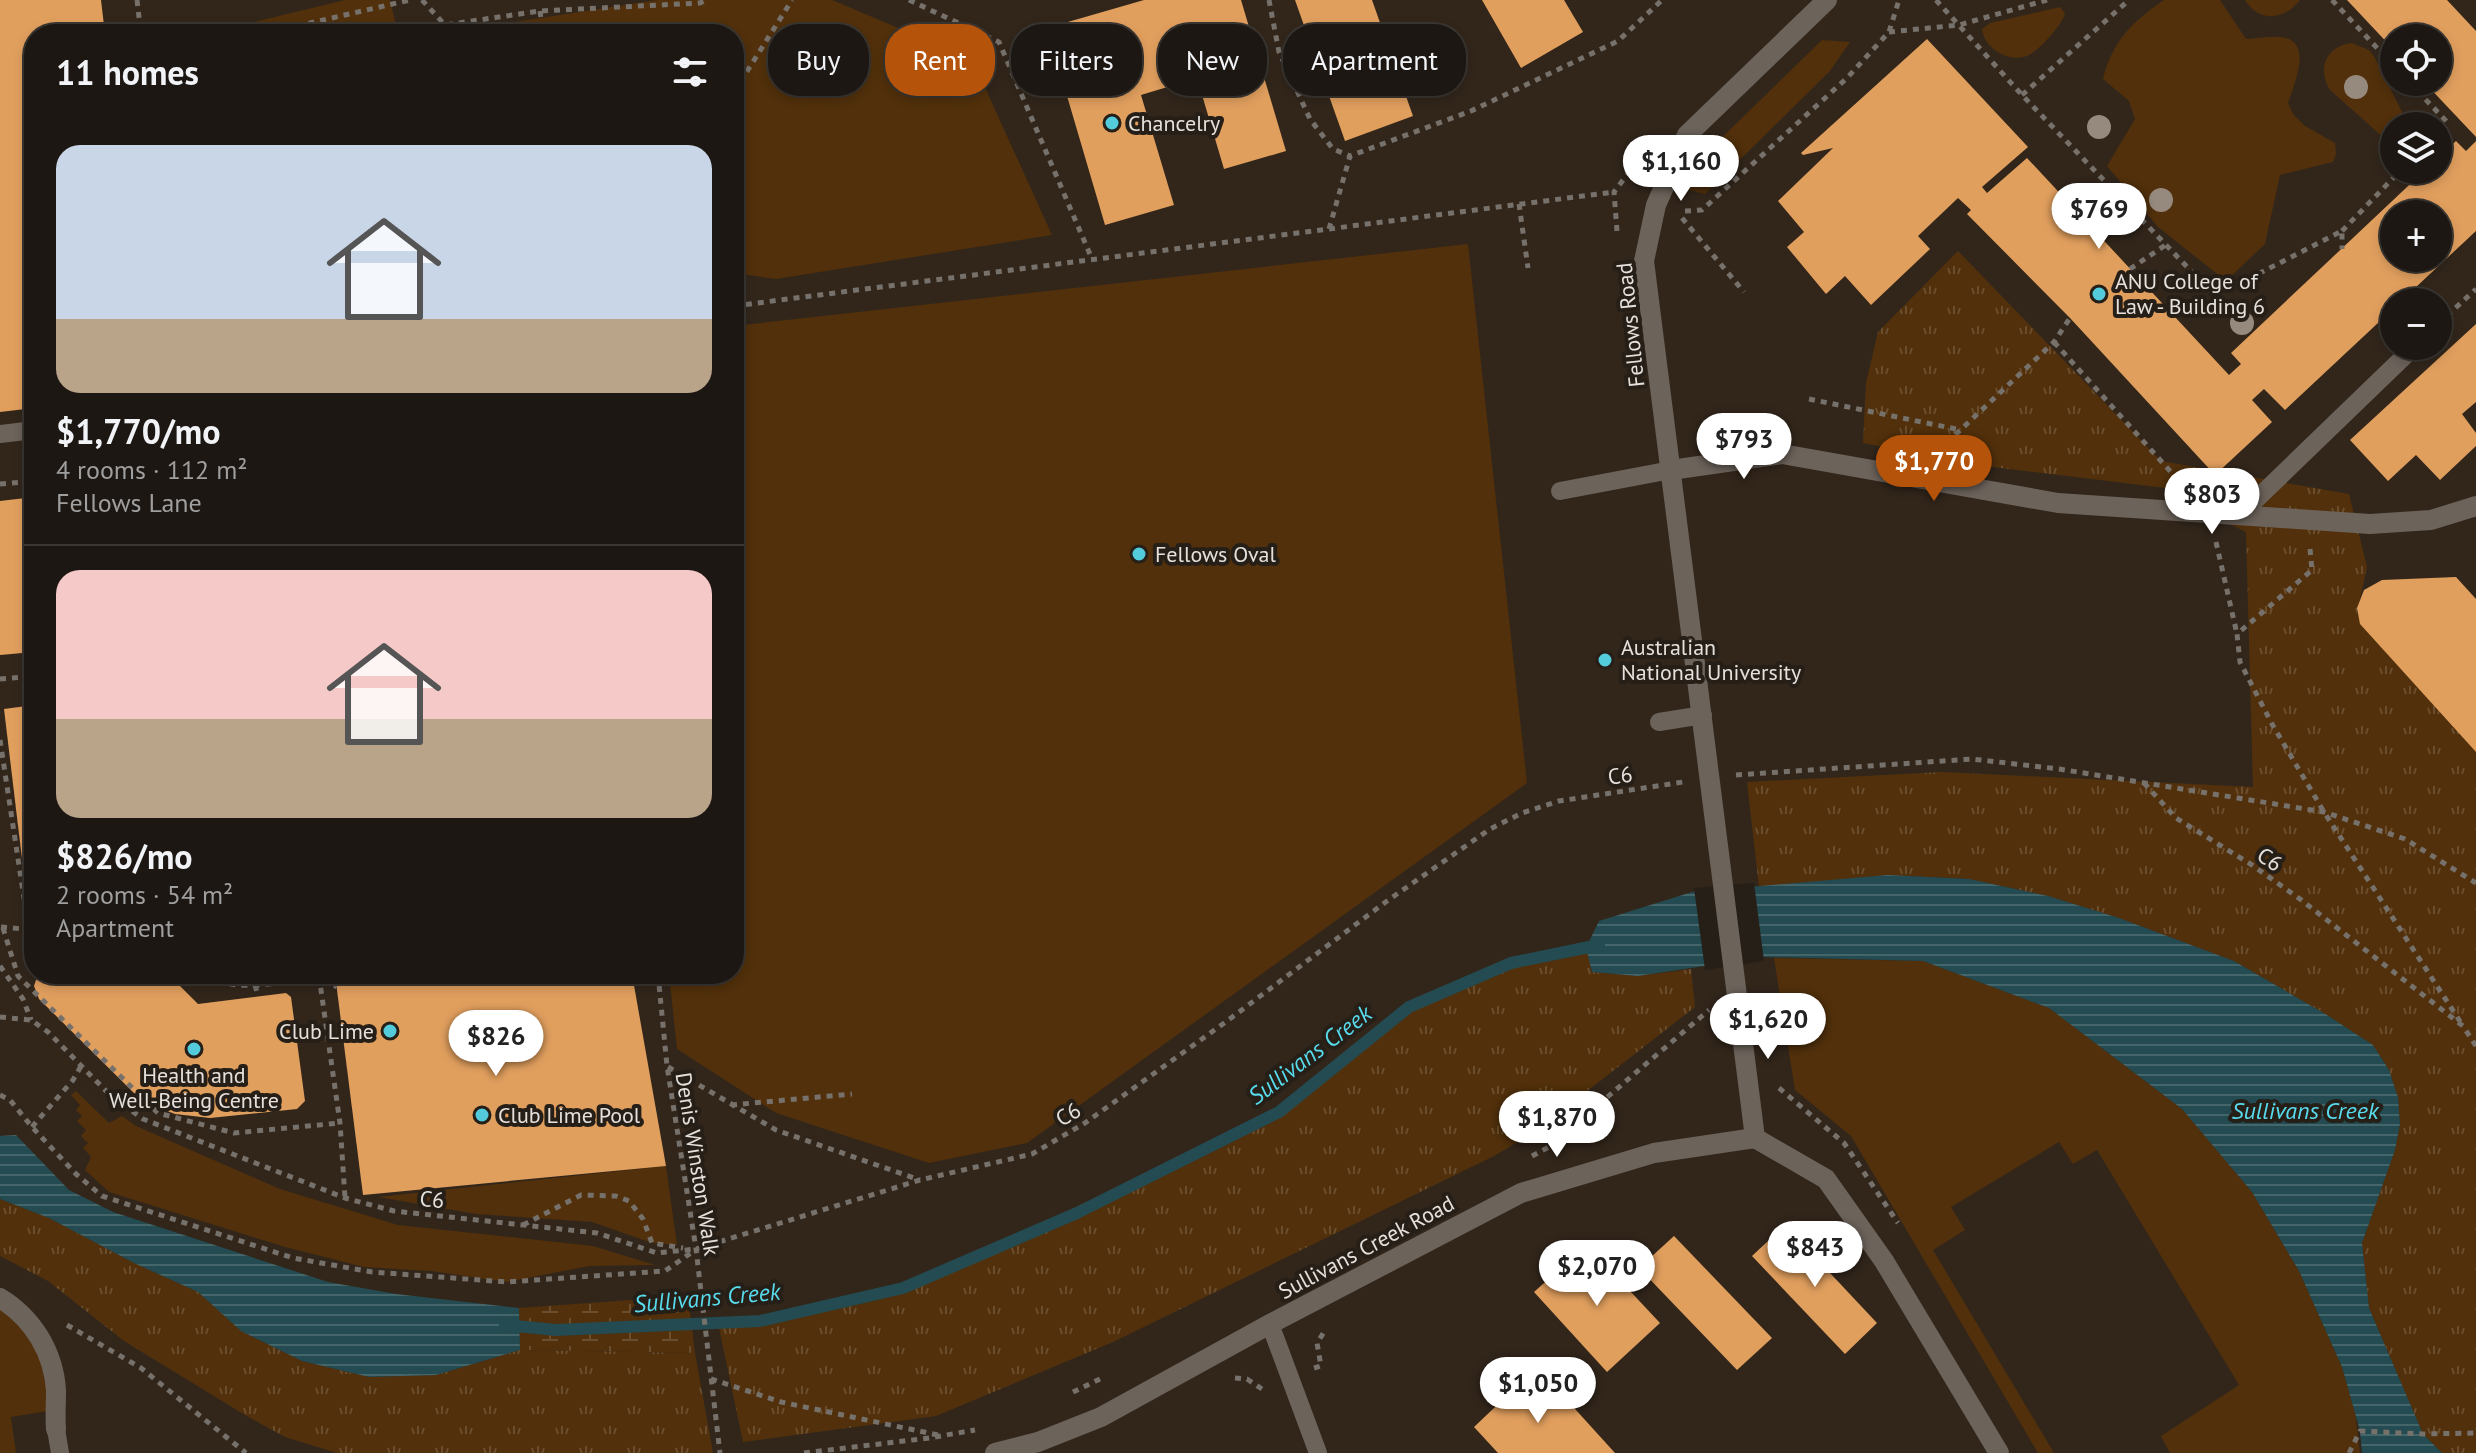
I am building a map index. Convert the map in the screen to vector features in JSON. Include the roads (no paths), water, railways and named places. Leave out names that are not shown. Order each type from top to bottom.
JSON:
[{"type":"street","name":"Fellows Road","points":[[1755,1138],[1644,261],[1656,205],[1687,135],[1827,0]]},
{"type":"street","points":[[1671,470],[1782,454],[2058,503],[2370,524],[2431,520],[2476,506]]},
{"type":"street","points":[[1755,1138],[1826,1179],[1884,1261],[1999,1453]]},
{"type":"street","name":"Sullivans Creek Road","points":[[995,1453],[1038,1442],[1101,1417],[1270,1324],[1521,1193],[1654,1153],[1755,1138]]},
{"type":"street","points":[[0,1298],[31,1324],[49,1356],[56,1392],[56,1429]]},
{"type":"lane","points":[[2240,515],[2401,360]]},
{"type":"lane","points":[[0,434],[24,431]]},
{"type":"lane","points":[[1560,491],[1671,470]]},
{"type":"lane","points":[[1659,722],[1703,715]]},
{"type":"lane","points":[[1270,1324],[1318,1453]]},
{"type":"lane","points":[[56,1429],[60,1453]]},
{"type":"water","name":"Sullivans Creek","points":[[1888,875],[1969,879],[2048,896],[2119,918],[2234,961],[2373,1045],[2389,1070],[2398,1097],[2400,1124],[2395,1150],[2362,1243],[2369,1308],[2423,1434],[2442,1453],[2362,1453],[2360,1431],[2342,1367],[2299,1271],[2252,1192],[2182,1109],[2049,1008],[1923,961],[1764,957],[1638,976],[1592,972],[1586,948],[1599,921],[1692,892]]},
{"type":"water","points":[[16,1135],[69,1190],[113,1212],[328,1282],[396,1294],[519,1308],[520,1350],[436,1375],[369,1377],[302,1361],[241,1331],[198,1292],[134,1263],[49,1218],[0,1199],[0,1136]]},
{"type":"waterway","name":"Sullivans Creek","points":[[505,1325],[556,1330],[760,1321],[903,1288],[1077,1213],[1279,1112],[1409,1007],[1511,963],[1599,945]]},
{"type":"place","name":"Chancelry","points":[[1112,123]]},
{"type":"place","name":"ANU College of Law - Building 6","points":[[2099,294]]},
{"type":"place","name":"Fellows Oval","points":[[1139,554]]},
{"type":"place","name":"Australian National University","points":[[1605,660]]},
{"type":"place","name":"Club Lime","points":[[390,1031]]},
{"type":"place","name":"Health and Well-Being Centre","points":[[194,1049]]},
{"type":"place","name":"Club Lime Pool","points":[[482,1115]]}]
